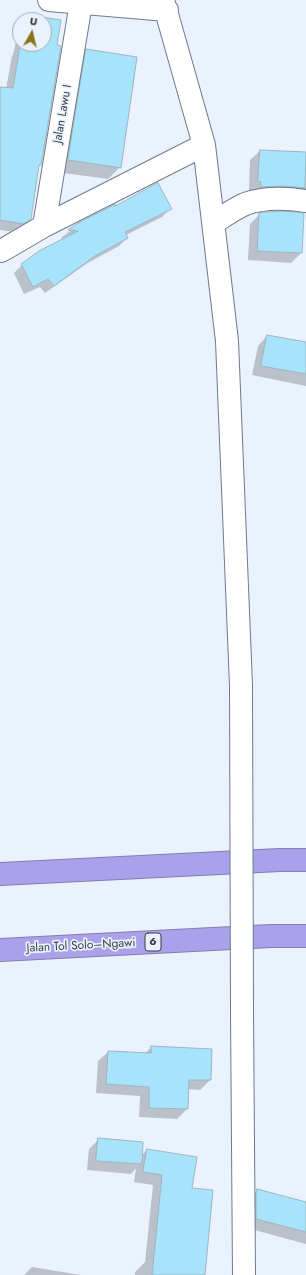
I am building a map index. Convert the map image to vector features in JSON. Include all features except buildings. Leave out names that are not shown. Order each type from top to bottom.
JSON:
[{"type":"highway","points":[[0,874],[306,860]]},
{"type":"highway","name":"Jalan Tol Solo–Ngawi","points":[[0,950],[271,936],[306,936]]},
{"type":"street","points":[[49,0],[81,3],[165,5],[204,145],[227,341],[241,686],[244,1275]]},
{"type":"street","name":"Jalan Lawu I","points":[[44,226],[81,3]]},
{"type":"street","points":[[0,251],[44,226],[204,145]]},
{"type":"street","points":[[213,223],[245,204],[264,199],[286,198],[306,201]]}]
